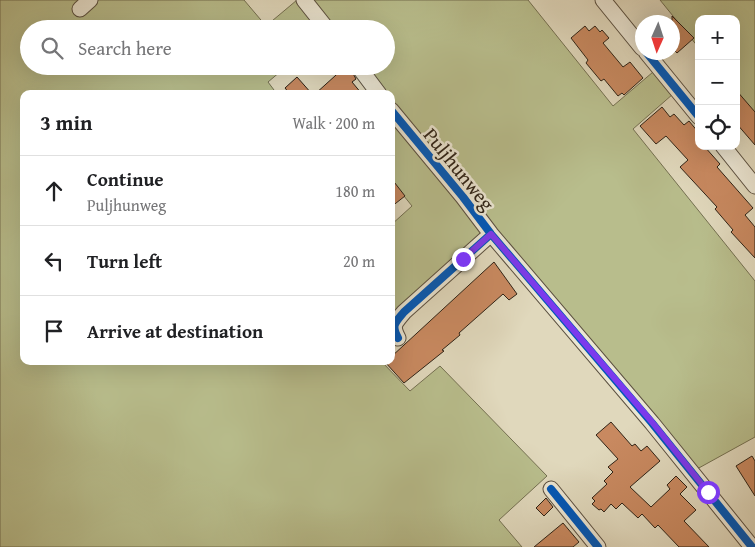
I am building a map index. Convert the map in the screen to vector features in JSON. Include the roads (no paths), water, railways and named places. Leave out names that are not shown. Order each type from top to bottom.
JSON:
[{"type":"street","points":[[304,0],[320,20]]},
{"type":"street","points":[[603,0],[635,39]]},
{"type":"street","points":[[653,60],[695,112]]},
{"type":"street","points":[[365,75],[376,90]]},
{"type":"street","name":"Puljhunweg","points":[[395,115],[491,234],[652,422],[752,547]]},
{"type":"street","points":[[725,150],[755,186]]},
{"type":"street","points":[[395,322],[491,234]]},
{"type":"street","points":[[395,332],[398,338]]},
{"type":"street","points":[[551,489],[598,547]]}]
